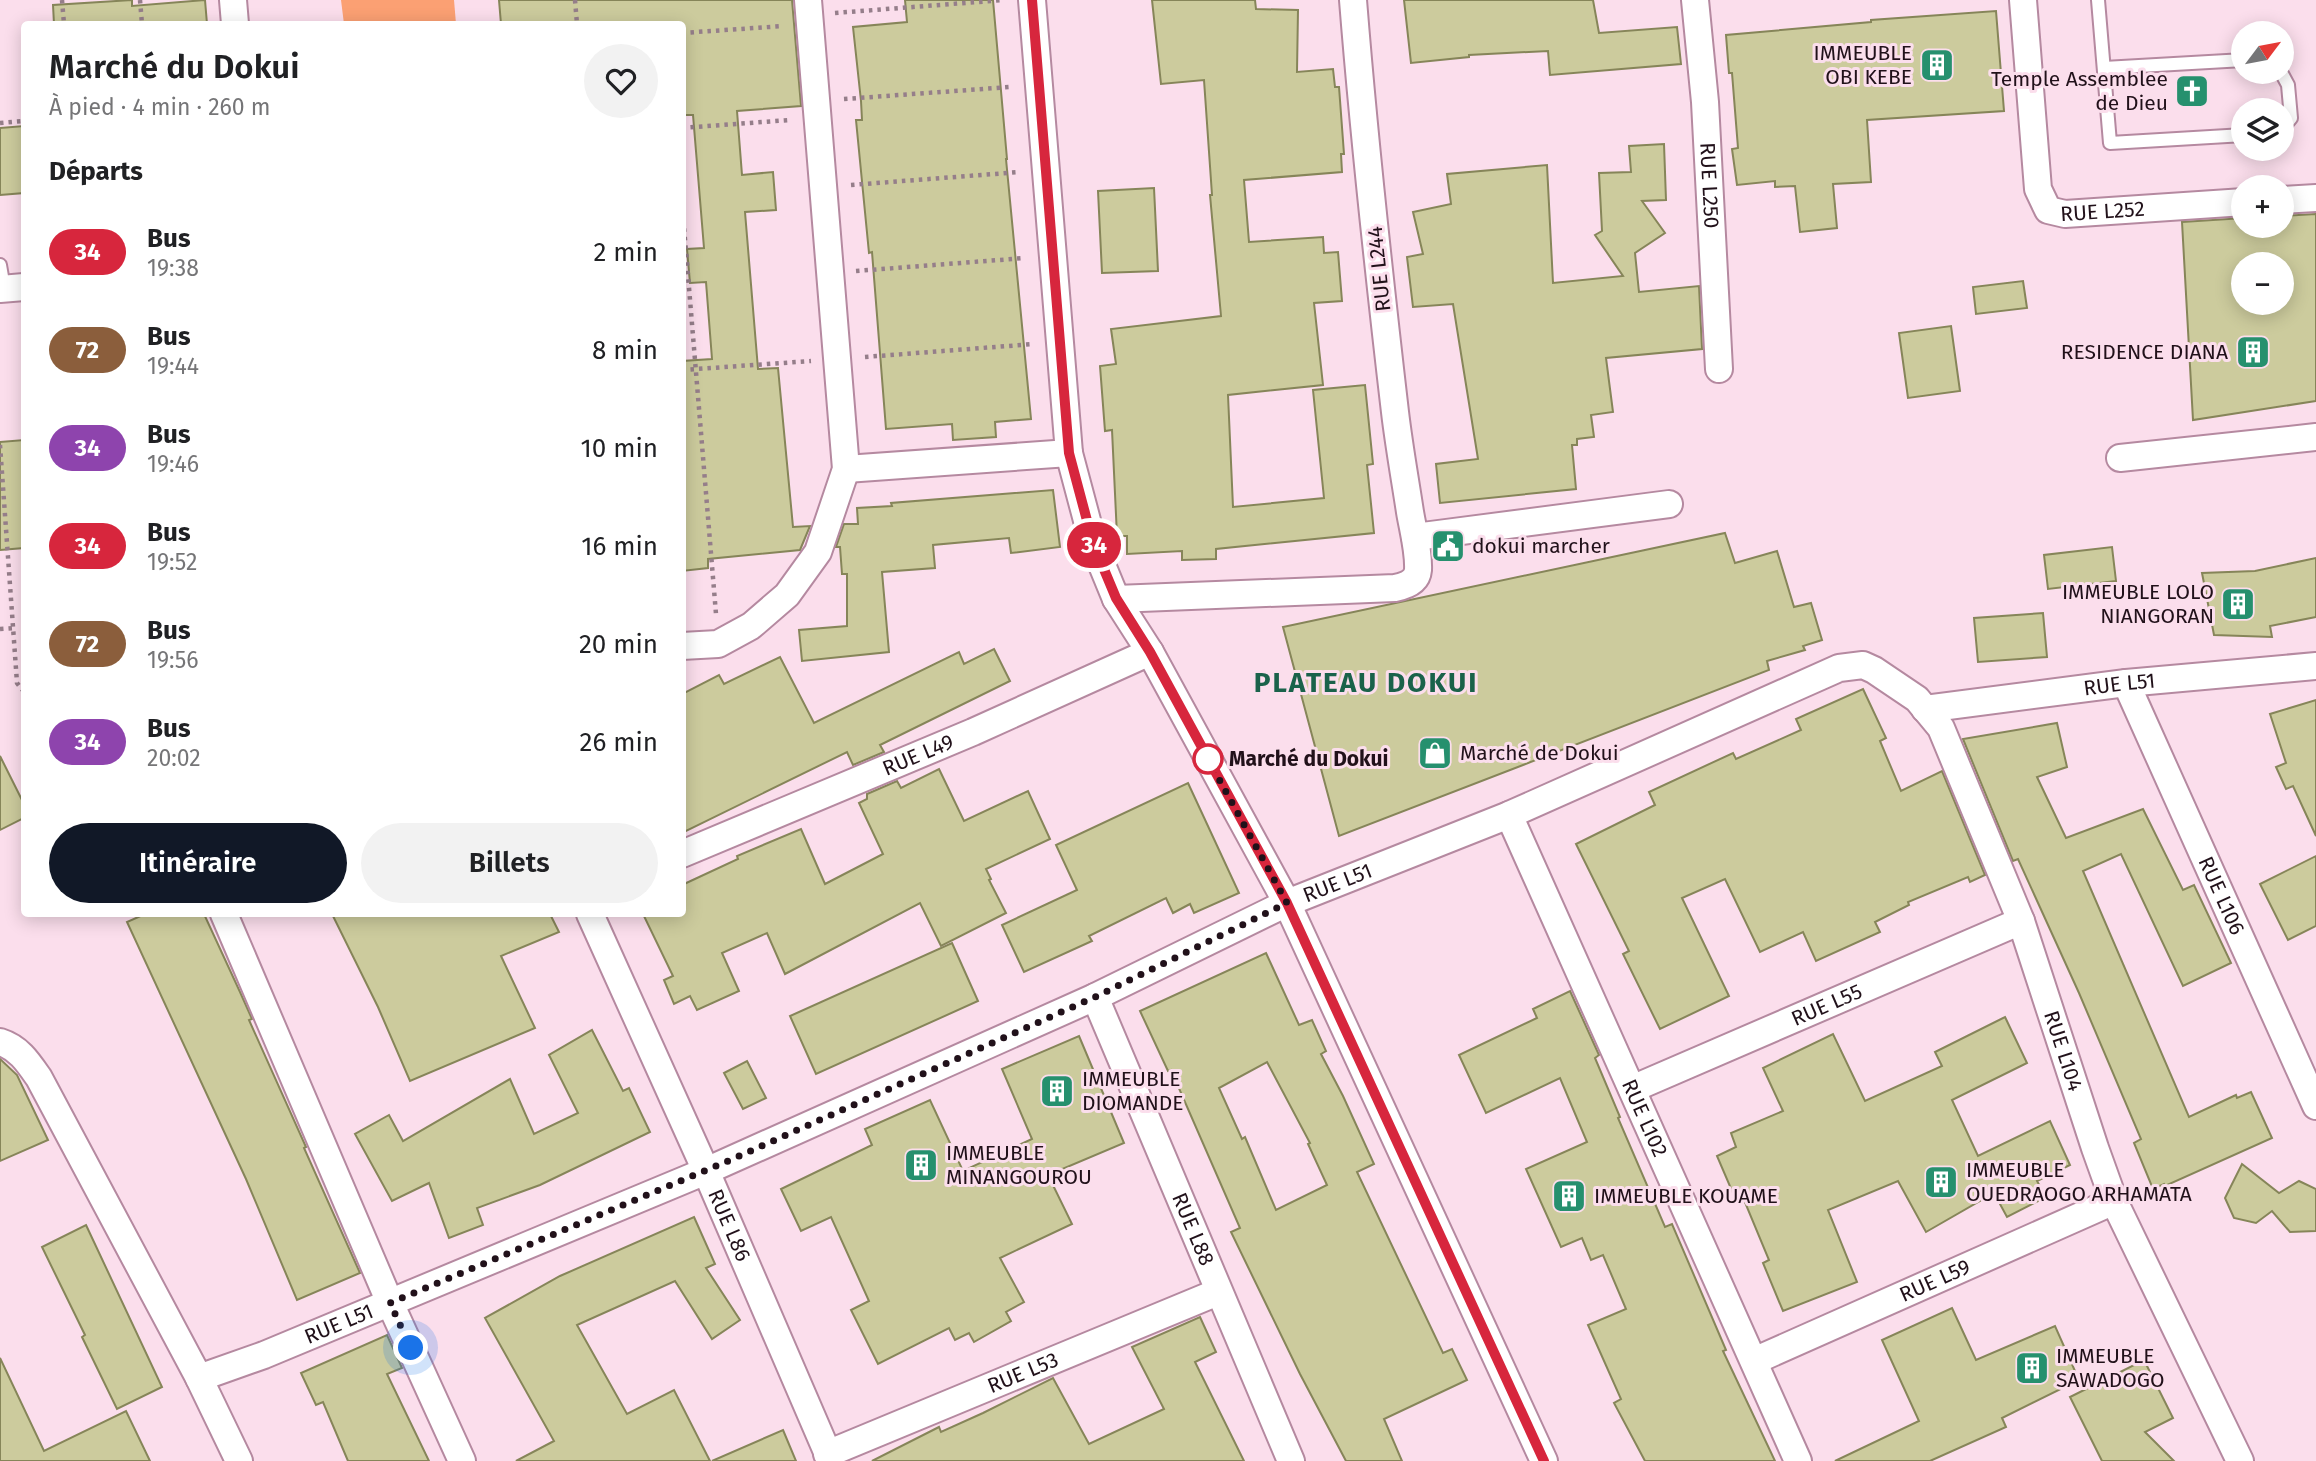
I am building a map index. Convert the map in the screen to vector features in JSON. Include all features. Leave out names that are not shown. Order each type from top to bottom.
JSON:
[{"type":"street","points":[[233,0],[234,21]]},
{"type":"street","points":[[1032,0],[1069,453],[1093,543],[1116,598],[1150,652],[1287,903],[1544,1461]]},
{"type":"street","name":"RUE L244","points":[[1116,598],[1395,588],[1416,578],[1418,571],[1415,537],[1399,445],[1383,310],[1363,126],[1353,0]]},
{"type":"street","name":"RUE L250","points":[[1695,0],[1705,116],[1719,369]]},
{"type":"street","name":"RUE L252","points":[[2023,0],[2038,190],[2048,210],[2065,214],[2231,203]]},
{"type":"street","points":[[686,646],[718,644],[751,626],[787,594],[818,552],[846,469],[809,13]]},
{"type":"street","points":[[2294,199],[2316,198]]},
{"type":"street","points":[[2120,458],[2316,437]]},
{"type":"street","points":[[846,469],[1069,453]]},
{"type":"street","points":[[1415,537],[1669,504]]},
{"type":"street","name":"RUE L49","points":[[686,852],[961,737],[1150,652]]},
{"type":"street","name":"RUE L51","points":[[199,1378],[390,1303],[706,1171],[1095,997],[1287,903],[1509,815],[1839,668],[1863,665]]},
{"type":"street","name":"RUE L104","points":[[1863,665],[1917,699],[1941,728],[2021,921],[2114,1201],[2240,1461]]},
{"type":"street","name":"RUE L51","points":[[1925,709],[2126,683],[2316,666]]},
{"type":"street","name":"RUE L106","points":[[2126,683],[2316,1106]]},
{"type":"street","name":"RUE L102","points":[[1509,815],[1798,1461]]},
{"type":"street","points":[[225,917],[390,1303],[462,1461]]},
{"type":"street","name":"RUE L86","points":[[591,917],[706,1171],[829,1457]]},
{"type":"street","name":"RUE L55","points":[[1632,1089],[2021,921]]},
{"type":"street","name":"RUE L88","points":[[1095,997],[1291,1461]]},
{"type":"street","points":[[0,1042],[11,1045],[24,1056],[39,1078],[199,1378],[239,1461]]},
{"type":"street","name":"RUE L59","points":[[1754,1361],[2114,1201]]},
{"type":"street","name":"RUE L53","points":[[829,1457],[1218,1292]]},
{"type":"lane","points":[[2098,0],[2110,143],[2231,136]]},
{"type":"lane","points":[[2104,68],[2231,61]]},
{"type":"path","points":[[62,0],[64,21]]},
{"type":"path","points":[[140,0],[142,21]]},
{"type":"path","points":[[575,0],[577,21]]},
{"type":"path","points":[[686,32],[809,13],[1010,0]]},
{"type":"path","points":[[686,127],[817,109],[1039,84]]},
{"type":"path","points":[[0,122],[21,121]]},
{"type":"path","points":[[824,187],[1046,170]]},
{"type":"path","points":[[686,250],[718,644]]},
{"type":"path","points":[[831,273],[1053,256]]},
{"type":"path","points":[[686,370],[1060,342]]},
{"type":"path","points":[[0,445],[17,683],[21,688]]},
{"type":"path","points":[[0,629],[15,628]]},
{"type":"shaded area","points":[[341,0],[454,0],[456,21],[344,21]]},
{"type":"building","points":[[132,0],[132,6],[205,0],[207,21],[54,21],[53,5]]},
{"type":"building","points":[[499,0],[792,0],[801,106],[737,111],[742,175],[773,172],[776,210],[745,212],[758,369],[778,368],[793,527],[810,526],[800,550],[708,559],[708,568],[686,571],[686,361],[712,359],[706,282],[690,283],[687,249],[704,248],[693,115],[686,115],[686,21],[501,21]]},
{"type":"building","points":[[905,0],[993,0],[1031,419],[995,422],[996,437],[953,440],[952,424],[886,429],[872,252],[869,253],[856,120],[862,120],[853,27],[907,22]]},
{"type":"building","points":[[1152,0],[1255,0],[1256,9],[1298,10],[1297,72],[1333,69],[1335,87],[1339,87],[1344,154],[1341,154],[1342,172],[1244,180],[1249,242],[1323,237],[1324,253],[1338,252],[1342,301],[1314,303],[1323,385],[1228,395],[1233,507],[1324,498],[1313,390],[1365,385],[1373,464],[1367,465],[1374,533],[1216,549],[1216,559],[1182,560],[1182,551],[1127,554],[1127,536],[1117,536],[1112,430],[1105,431],[1100,366],[1116,364],[1111,329],[1221,316],[1210,195],[1204,80],[1161,84]]},
{"type":"building","points":[[1404,0],[1593,0],[1599,33],[1677,27],[1681,64],[1550,75],[1548,51],[1469,55],[1411,63]]},
{"type":"building","points":[[1996,11],[2004,111],[1867,120],[1871,182],[1833,184],[1837,228],[1800,232],[1795,186],[1775,187],[1775,181],[1737,185],[1732,149],[1738,148],[1726,35],[1871,20]]},
{"type":"building","points":[[21,126],[21,193],[0,195],[0,128]]},
{"type":"building","points":[[1664,144],[1666,200],[1642,201],[1665,233],[1635,253],[1639,292],[1699,286],[1702,349],[1606,358],[1613,412],[1591,415],[1594,437],[1577,439],[1577,445],[1572,445],[1576,489],[1440,503],[1436,464],[1478,459],[1453,304],[1413,307],[1407,257],[1423,254],[1413,212],[1451,204],[1447,174],[1547,165],[1553,283],[1623,276],[1595,235],[1602,231],[1599,173],[1631,172],[1629,146]]},
{"type":"building","points":[[1154,188],[1158,271],[1102,273],[1098,191]]},
{"type":"building","name":"RESIDENCE DIANA","points":[[2316,214],[2316,401],[2193,420],[2182,222],[2231,219],[2231,238],[2294,238],[2294,215]]},
{"type":"building","points":[[2023,281],[2027,308],[1976,314],[1973,287]]},
{"type":"building","points":[[1951,326],[1960,391],[1908,398],[1899,333]]},
{"type":"building","points":[[21,440],[21,548],[0,550],[0,442]]},
{"type":"building","points":[[1053,490],[1060,547],[1011,553],[1009,538],[933,545],[935,568],[882,572],[889,652],[802,661],[799,630],[847,626],[847,574],[842,574],[840,547],[836,547],[844,524],[858,524],[857,508]]},
{"type":"building","name":"Marché de Dokui","points":[[1725,533],[1735,563],[1777,551],[1794,607],[1811,603],[1822,640],[1803,646],[1805,650],[1767,661],[1769,670],[1339,836],[1283,627]]},
{"type":"building","points":[[2112,547],[2116,581],[2048,589],[2044,555]]},
{"type":"building","points":[[2316,558],[2316,617],[2270,626],[2272,637],[2214,635],[2202,573],[2255,571]]},
{"type":"building","points":[[2043,613],[2047,657],[1978,662],[1974,618]]},
{"type":"building","points":[[994,649],[1010,681],[880,745],[884,752],[853,765],[847,752],[686,831],[686,692],[719,675],[724,684],[780,657],[814,723],[959,652],[964,664]]},
{"type":"building","points":[[1863,689],[1886,738],[1880,741],[1901,791],[1942,771],[1985,875],[1970,882],[1968,877],[1908,902],[1909,905],[1875,922],[1880,932],[1816,961],[1803,932],[1760,952],[1725,879],[1682,898],[1729,996],[1660,1029],[1623,954],[1629,951],[1576,844],[1655,805],[1649,792],[1733,753],[1736,759],[1801,730],[1796,719]]},
{"type":"building","points":[[2316,700],[2316,836],[2293,786],[2286,789],[2276,767],[2286,763],[2270,714]]},
{"type":"building","points":[[2057,723],[2067,767],[2037,777],[2066,838],[2143,809],[2183,890],[2194,885],[2231,963],[2183,986],[2121,854],[2083,871],[2189,1117],[2236,1095],[2237,1098],[2251,1092],[2272,1138],[2153,1189],[2134,1143],[2141,1139],[2018,859],[2013,861],[1963,739]]},
{"type":"building","points":[[0,756],[21,798],[21,820],[0,830]]},
{"type":"building","points":[[939,769],[964,821],[1028,791],[1050,839],[986,869],[1006,913],[941,946],[920,903],[785,974],[767,933],[722,953],[739,991],[697,1010],[690,996],[674,1004],[664,980],[673,976],[644,917],[686,917],[686,883],[738,859],[737,856],[801,829],[825,884],[883,854],[859,803],[867,799],[867,794],[897,781],[901,788]]},
{"type":"building","points":[[1188,783],[1239,893],[1194,913],[1190,904],[1173,913],[1166,898],[1089,936],[1092,941],[1024,972],[1002,925],[1077,890],[1056,845]]},
{"type":"building","points":[[2316,856],[2316,926],[2288,940],[2260,884]]},
{"type":"building","points":[[138,917],[205,917],[252,1019],[249,1020],[360,1273],[297,1300],[246,1179],[127,922]]},
{"type":"building","points":[[333,917],[552,917],[559,932],[501,956],[535,1028],[410,1081],[378,1007]]},
{"type":"building","points":[[952,943],[978,1001],[816,1074],[790,1016]]},
{"type":"building","points":[[1266,953],[1299,1025],[1312,1020],[1326,1051],[1321,1054],[1374,1164],[1357,1172],[1443,1353],[1452,1349],[1467,1380],[1384,1419],[1402,1461],[1346,1461],[1231,1232],[1240,1228],[1171,1070],[1168,1071],[1140,1011]],"holes":[[[1267,1062],[1310,1143],[1308,1144],[1327,1185],[1276,1210],[1245,1137],[1242,1139],[1219,1088]]]},
{"type":"building","points":[[1570,991],[1599,1055],[1595,1058],[1620,1117],[1618,1118],[1665,1227],[1672,1224],[1726,1350],[1723,1351],[1775,1461],[1645,1461],[1614,1403],[1621,1399],[1588,1325],[1626,1309],[1603,1255],[1591,1260],[1582,1238],[1561,1247],[1526,1169],[1587,1142],[1560,1078],[1486,1113],[1459,1055],[1537,1018],[1533,1009]]},
{"type":"building","points":[[2005,1017],[2027,1063],[1952,1100],[1978,1156],[2050,1121],[2070,1165],[2037,1181],[2046,1197],[2007,1217],[1994,1193],[1926,1232],[1898,1181],[1828,1210],[1857,1282],[1783,1311],[1763,1263],[1769,1260],[1742,1195],[1735,1198],[1717,1156],[1736,1147],[1731,1133],[1783,1111],[1763,1068],[1833,1034],[1865,1101],[1942,1066],[1935,1052]]},
{"type":"building","points":[[592,1030],[623,1091],[629,1088],[650,1132],[540,1185],[477,1208],[483,1225],[449,1238],[429,1183],[392,1201],[355,1134],[389,1115],[403,1141],[510,1079],[534,1134],[578,1113],[549,1055]]},
{"type":"building","points":[[1079,1036],[1124,1143],[1048,1175],[1072,1224],[1000,1258],[1024,1302],[1006,1312],[1011,1321],[974,1342],[969,1333],[955,1340],[949,1328],[878,1364],[851,1310],[869,1301],[831,1217],[801,1231],[781,1189],[872,1145],[865,1129],[930,1100],[963,1171],[1032,1139],[1002,1069]]},
{"type":"building","points":[[0,1059],[17,1075],[48,1140],[0,1161]]},
{"type":"building","points":[[747,1061],[766,1098],[743,1109],[724,1073]]},
{"type":"building","points":[[2242,1164],[2279,1193],[2299,1181],[2316,1189],[2316,1231],[2290,1232],[2272,1211],[2256,1223],[2234,1218],[2225,1198]]},
{"type":"building","points":[[694,1217],[715,1264],[706,1268],[740,1320],[712,1339],[675,1281],[577,1325],[627,1414],[674,1390],[710,1461],[516,1461],[554,1441],[485,1318],[560,1276]]},
{"type":"building","points":[[86,1225],[162,1387],[117,1409],[42,1247]]},
{"type":"building","points":[[1952,1308],[1976,1360],[2055,1326],[2079,1380],[2002,1418],[2006,1427],[1930,1461],[1835,1461],[1919,1421],[1882,1340]]},
{"type":"building","points":[[1200,1317],[1216,1352],[1195,1362],[1244,1461],[872,1461],[939,1427],[941,1432],[1053,1378],[1089,1444],[1164,1409],[1132,1347]]},
{"type":"building","points":[[387,1335],[402,1368],[387,1374],[429,1461],[348,1461],[323,1402],[316,1405],[301,1373]]},
{"type":"building","points":[[0,1358],[44,1451],[126,1411],[150,1461],[0,1461]]},
{"type":"building","points":[[2144,1360],[2173,1418],[2145,1432],[2174,1461],[2102,1461],[2070,1397]]},
{"type":"building","points":[[783,1430],[796,1461],[712,1461]]},
{"type":"bus line","name":"34","points":[[1032,0],[1069,453],[1093,543],[1116,598],[1150,652],[1287,903],[1544,1461]]},
{"type":"place","name":"IMMEUBLE OBI KEBE","points":[[1937,65]]},
{"type":"place","name":"Temple Assemblee de Dieu","points":[[2192,91]]},
{"type":"place","name":"RESIDENCE DIANA","points":[[2253,352]]},
{"type":"place","name":"dokui marcher","points":[[1448,546]]},
{"type":"place","name":"IMMEUBLE LOLO NIANGORAN","points":[[2238,604]]},
{"type":"place","name":"Marché de Dokui","points":[[1435,753]]},
{"type":"place","name":"Marché du Dokui","points":[[1208,759]]},
{"type":"place","name":"IMMEUBLE DIOMANDE","points":[[1057,1091]]},
{"type":"place","name":"IMMEUBLE MINANGOUROU","points":[[921,1165]]},
{"type":"place","name":"IMMEUBLE OUEDRAOGO ARHAMATA","points":[[1941,1182]]},
{"type":"place","name":"IMMEUBLE KOUAME","points":[[1569,1196]]},
{"type":"place","name":"IMMEUBLE SAWADOGO","points":[[2032,1368]]},
{"type":"district","name":"PLATEAU DOKUI","points":[[1366,682]]},
{"type":"route","points":[[411,1348],[390,1303],[728,1161],[1095,997],[1287,903],[1208,759]]}]
